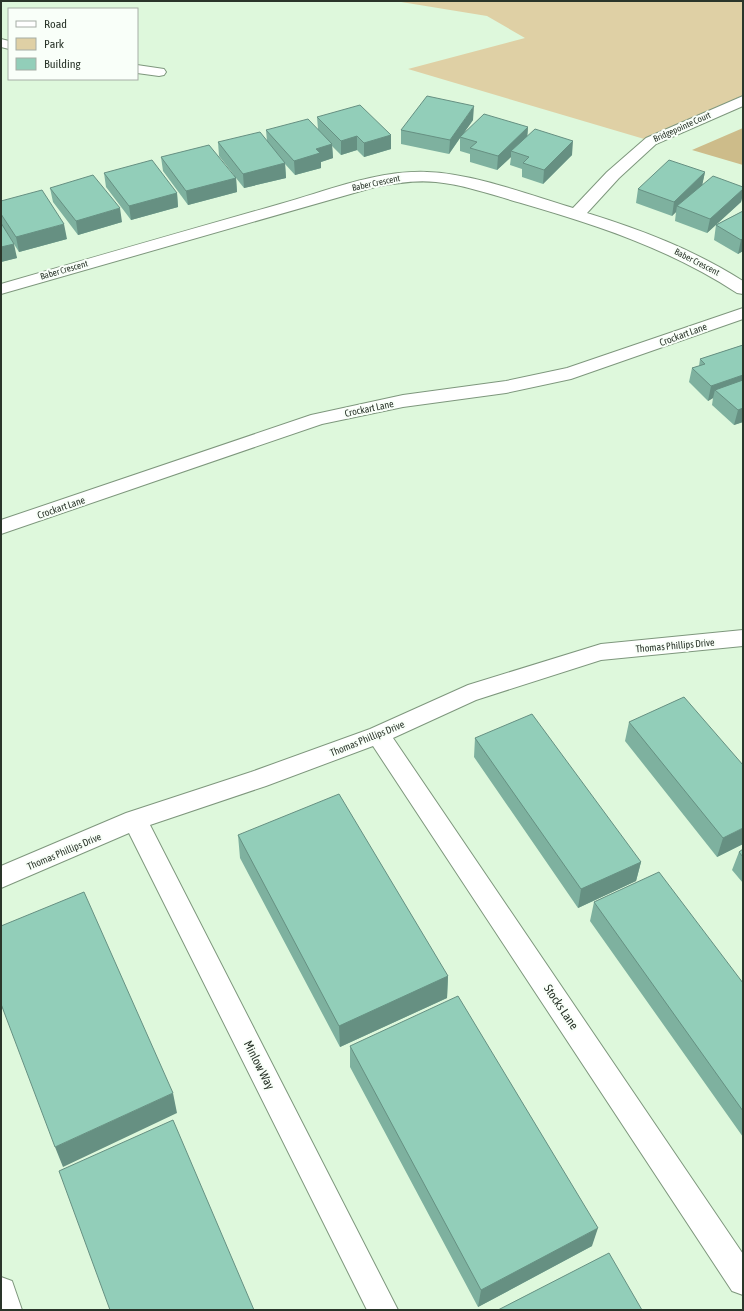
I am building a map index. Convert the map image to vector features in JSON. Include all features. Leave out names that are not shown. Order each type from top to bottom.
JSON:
[{"type":"street","points":[[138,69],[159,72]]},
{"type":"street","name":"Bridgepointe Court","points":[[577,214],[613,175],[651,142],[743,100]]},
{"type":"street","name":"Baber Crescent","points":[[1,289],[215,226],[372,183],[398,178],[425,177],[461,181],[577,214],[661,244],[698,262],[743,289]]},
{"type":"street","name":"Crockart Lane","points":[[1,527],[318,419],[403,400],[506,387],[559,376],[743,313]]},
{"type":"street","points":[[736,639],[743,657]]},
{"type":"street","name":"Thomas Phillips Drive","points":[[1,877],[136,820],[258,779],[378,735],[468,694],[601,652],[736,639]]},
{"type":"street","name":"Stocks Lane","points":[[378,735],[743,1280]]},
{"type":"street","name":"Minlow Way","points":[[136,820],[383,1310]]},
{"type":"street","points":[[1,1292],[7,1310]]},
{"type":"green space","points":[[395,1],[743,1],[743,95],[651,141],[408,69],[525,38],[487,16]]},
{"type":"shaded area","points":[[743,128],[743,165],[692,150]]},
{"type":"building","points":[[427,96],[474,106],[450,140],[401,130]]},
{"type":"building","points":[[360,105],[391,135],[364,143],[357,136],[341,141],[317,117]]},
{"type":"building","points":[[484,114],[528,127],[498,156],[470,148],[477,142],[460,137]]},
{"type":"building","points":[[308,119],[332,144],[316,149],[320,153],[294,161],[266,130]]},
{"type":"building","points":[[535,129],[573,141],[544,170],[523,163],[529,157],[511,151]]},
{"type":"building","points":[[260,132],[285,163],[243,174],[218,142]]},
{"type":"building","points":[[209,145],[236,178],[186,191],[161,157]]},
{"type":"building","points":[[152,160],[177,193],[129,206],[104,173]]},
{"type":"building","points":[[669,160],[705,172],[674,202],[638,189]]},
{"type":"building","points":[[93,175],[120,208],[76,221],[50,188]]},
{"type":"building","points":[[713,176],[743,187],[743,189],[710,219],[677,206]]},
{"type":"building","points":[[42,190],[64,224],[16,237],[1,214],[1,201]]},
{"type":"building","points":[[743,211],[743,238],[741,240],[716,225]]},
{"type":"building","points":[[1,223],[14,244],[1,247]]},
{"type":"building","points":[[743,345],[743,375],[711,386],[692,368],[705,364],[700,359]]},
{"type":"building","points":[[743,380],[743,408],[738,410],[715,390]]},
{"type":"building","points":[[684,697],[743,765],[743,828],[723,838],[629,722]]},
{"type":"building","points":[[532,714],[641,862],[581,889],[475,738]]},
{"type":"building","points":[[339,794],[448,976],[339,1026],[238,835]]},
{"type":"building","points":[[743,849],[743,857],[739,852]]},
{"type":"building","points":[[659,872],[743,983],[743,1111],[594,902]]},
{"type":"building","points":[[84,892],[173,1093],[55,1147],[1,1004],[1,926]]},
{"type":"building","points":[[458,996],[598,1228],[481,1290],[350,1046]]},
{"type":"building","points":[[173,1120],[254,1310],[110,1310],[59,1171]]},
{"type":"building","points":[[609,1253],[642,1310],[498,1310]]}]
